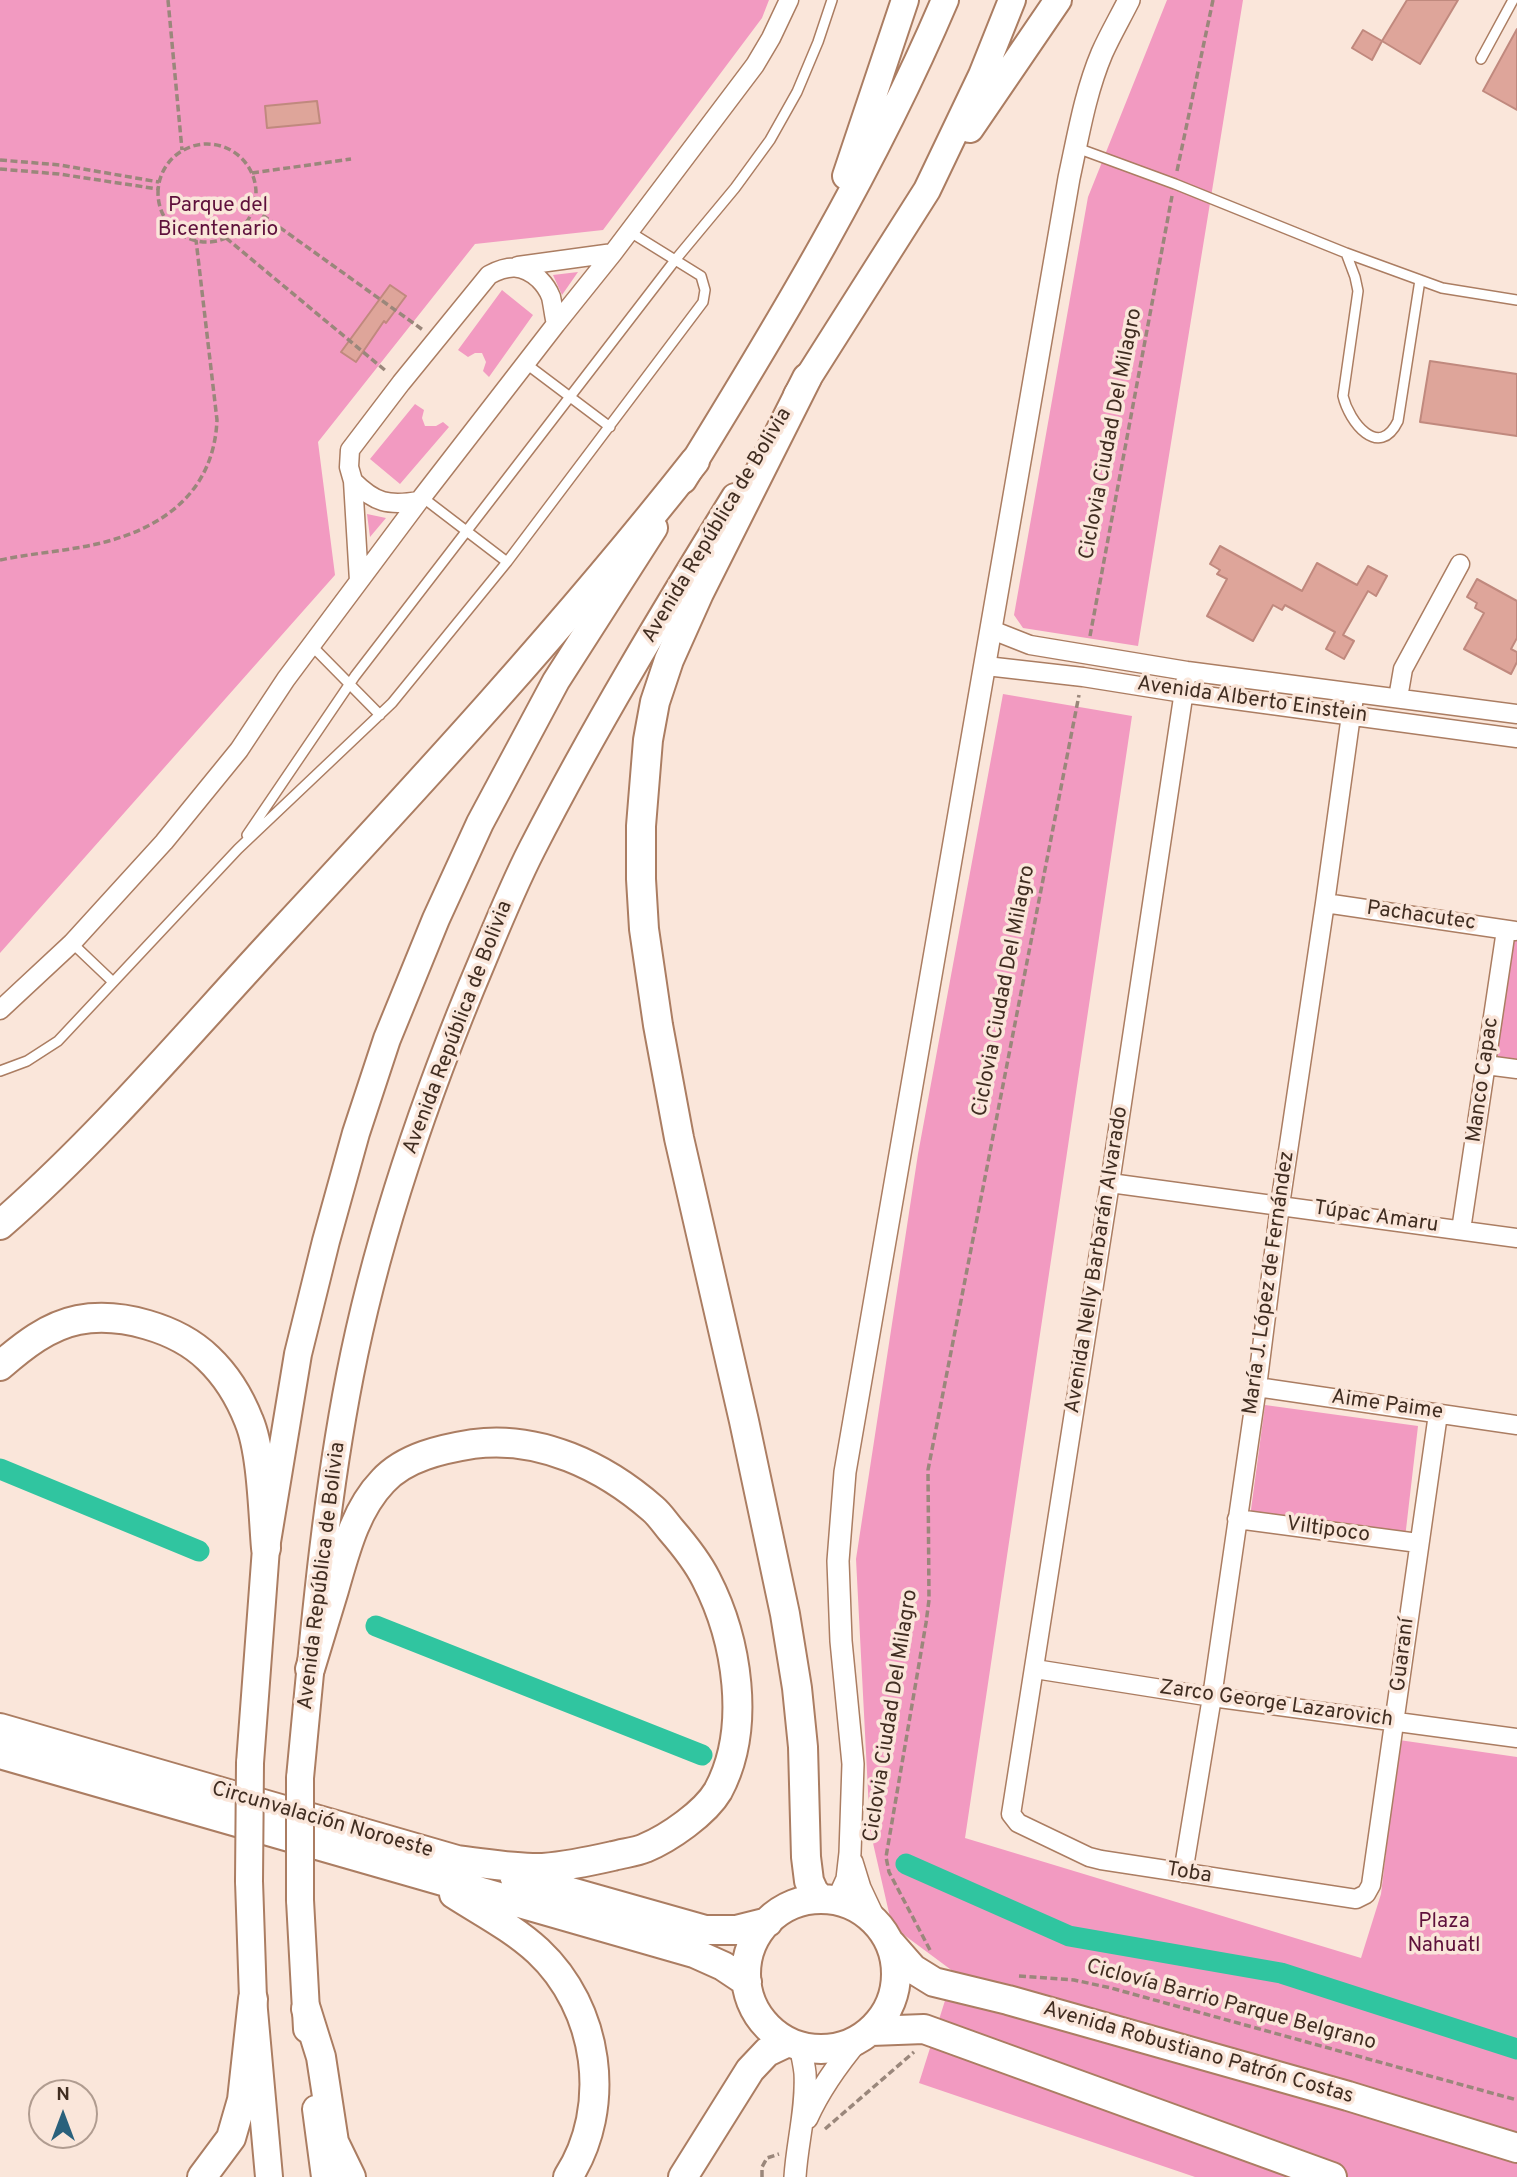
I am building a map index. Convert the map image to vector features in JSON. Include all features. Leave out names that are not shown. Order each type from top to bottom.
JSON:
[{"type":"highway","points":[[807,378],[699,593],[669,660],[655,702],[648,740],[641,826],[641,879],[646,942],[678,1138],[741,1408],[785,1614],[802,1735],[809,1881],[814,1892],[829,1900],[858,1908],[883,1933],[897,1967],[895,1990],[886,2012],[865,2035]]},
{"type":"highway","points":[[0,1225],[96,1134],[326,885],[587,593],[695,461]]},
{"type":"highway","points":[[0,1366],[17,1350],[49,1330],[79,1320],[115,1318],[154,1328],[182,1339],[208,1358],[235,1391],[251,1424],[258,1463],[266,1548]]},
{"type":"highway","points":[[310,1669],[345,1550],[357,1520],[385,1479],[412,1460],[453,1447],[489,1442],[532,1445],[584,1462],[621,1484],[655,1510],[683,1544],[706,1578],[727,1631],[737,1677],[737,1718],[730,1758],[718,1792],[681,1828],[645,1849],[543,1868],[456,1860]]},
{"type":"highway","points":[[0,1716],[42,1741]]},
{"type":"highway","name":"Circunvalación Noroeste","points":[[0,1728],[456,1860],[640,1925]]},
{"type":"highway","name":"Circunvalación Noroeste","points":[[0,1754],[421,1874],[640,1925]]},
{"type":"highway","points":[[0,1769],[72,1774]]},
{"type":"highway","points":[[421,1874],[515,1932],[539,1952],[561,1976],[579,2007],[593,2050],[593,2105],[589,2133],[578,2161],[568,2177]]},
{"type":"highway","points":[[829,1900],[801,1902],[783,1910],[758,1931],[750,1950],[747,1982],[753,2006],[768,2027],[794,2044],[816,2049],[834,2047],[865,2035],[924,2029],[1332,2177]]},
{"type":"highway","points":[[640,1925],[736,1930],[768,1922]]},
{"type":"highway","points":[[640,1925],[723,1966],[747,1982]]},
{"type":"highway","name":"Avenida Robustiano Patrón Costas","points":[[883,1933],[913,1969],[934,1982],[1008,2000],[1322,2089],[1517,2148]]},
{"type":"highway","points":[[202,2177],[232,2138],[242,2100],[253,1999]]},
{"type":"highway","points":[[306,2009],[321,2057],[334,2142],[351,2177]]},
{"type":"highway","points":[[683,2177],[750,2070],[767,2052],[794,2044]]},
{"type":"main road","points":[[824,241],[905,0]]},
{"type":"main road","points":[[269,2177],[253,1999],[249,1881],[250,1763],[266,1548],[298,1354],[352,1146],[387,1039],[436,919],[480,823],[556,681],[695,461],[824,241],[876,147],[945,0]]},
{"type":"main road","name":"Avenida República de Bolivia","points":[[326,2177],[308,2041],[300,1900],[300,1778],[329,1506],[351,1372],[376,1268],[403,1173],[450,1039],[520,874],[569,778],[662,616],[807,378],[927,190],[982,75],[1012,0]]},
{"type":"main road","points":[[927,190],[1058,0]]},
{"type":"street","points":[[0,1010],[72,943],[164,842],[239,750],[311,645],[420,499],[614,253],[755,65],[789,0]]},
{"type":"street","points":[[829,1900],[847,1879],[850,1853],[853,1764],[841,1641],[838,1561],[845,1472],[1076,148],[1085,107],[1102,54],[1129,0]]},
{"type":"street","points":[[359,581],[353,481],[349,467],[350,450],[401,383],[489,275],[518,266],[614,253]]},
{"type":"street","points":[[518,266],[532,273],[545,285],[551,297],[556,324]]},
{"type":"street","points":[[353,481],[366,495],[385,502],[402,503],[420,499]]},
{"type":"street","points":[[1398,698],[1403,669],[1460,564]]},
{"type":"street","name":"Avenida Alberto Einstein","points":[[992,630],[1030,645],[1187,671],[1517,714]]},
{"type":"street","name":"Avenida Alberto Einstein","points":[[986,666],[1083,677],[1517,738]]},
{"type":"street","name":"Avenida Nelly Barbarán Alvarado","points":[[1018,1823],[1011,1814],[1187,671]]},
{"type":"street","name":"María J. López de Fernández","points":[[1183,1873],[1212,1697],[1355,692]]},
{"type":"street","name":"Pachacutec","points":[[1325,903],[1512,930]]},
{"type":"street","name":"Manco Capac","points":[[1461,1230],[1486,1065],[1512,930]]},
{"type":"street","points":[[1486,1065],[1517,1069]]},
{"type":"street","name":"Túpac Amaru","points":[[1110,1183],[1517,1238]]},
{"type":"street","name":"Aime Paime","points":[[1257,1387],[1517,1425]]},
{"type":"street","name":"Guaraní","points":[[1366,1894],[1371,1885],[1438,1414]]},
{"type":"street","name":"Viltipoco","points":[[1237,1519],[1418,1543]]},
{"type":"street","name":"Zarco George Lazarovich","points":[[1035,1669],[1212,1697],[1517,1738]]},
{"type":"street","name":"Toba","points":[[1018,1823],[1089,1857],[1356,1899],[1366,1894]]},
{"type":"street","points":[[850,1853],[860,1888],[883,1933]]},
{"type":"street","points":[[797,2144],[823,2087],[837,2066],[865,2035]]},
{"type":"street","points":[[794,2044],[805,2071],[805,2094],[795,2177]]},
{"type":"lane","points":[[238,849],[350,684],[770,140],[797,92],[832,0]]},
{"type":"lane","points":[[1481,59],[1513,0]]},
{"type":"lane","points":[[1076,148],[1442,288],[1517,300]]},
{"type":"lane","points":[[0,1071],[27,1061],[58,1041],[238,849],[392,703],[507,562],[610,427],[703,302],[705,290],[701,276],[630,232]]},
{"type":"lane","points":[[1346,253],[1357,291],[1343,396],[1352,421],[1371,436],[1382,438],[1392,433],[1398,421],[1420,280]]},
{"type":"lane","points":[[525,363],[610,427]]},
{"type":"lane","points":[[420,499],[507,562]]},
{"type":"lane","points":[[311,645],[380,715]]},
{"type":"lane","points":[[72,943],[113,982]]},
{"type":"path","points":[[168,0],[182,150]]},
{"type":"path","name":"Ciclovia Ciudad Del Milagro","points":[[1087,654],[1175,184],[1213,0]]},
{"type":"path","points":[[197,144],[214,144],[230,149],[243,159],[252,173],[256,185],[254,209],[248,221],[226,238],[211,242],[196,240],[174,229],[166,220],[161,209],[159,182],[164,169],[182,150],[197,144]]},
{"type":"path","points":[[252,173],[351,159]]},
{"type":"path","points":[[0,160],[60,165],[159,182]]},
{"type":"path","points":[[0,169],[58,174],[158,189]]},
{"type":"path","points":[[254,209],[437,340]]},
{"type":"path","points":[[226,238],[401,383]]},
{"type":"path","points":[[0,560],[100,544],[134,533],[168,515],[190,496],[207,467],[216,439],[217,420],[196,240]]},
{"type":"path","name":"Ciclovia Ciudad Del Milagro","points":[[934,1982],[932,1954],[889,1872],[886,1857],[929,1600],[928,1470],[1083,677]]},
{"type":"path","name":"Ciclovía Barrio Parque Belgrano","points":[[1013,1976],[1074,1980],[1111,1988],[1517,2100]]},
{"type":"path","points":[[762,2177],[761,2168],[767,2158],[797,2144],[806,2145],[910,2057],[917,2048],[924,2029]]},
{"type":"green space","name":"Parque del Bicentenario","points":[[0,0],[769,0],[762,18],[603,230],[475,244],[318,442],[335,575],[0,953]]},
{"type":"green space","points":[[1167,0],[1243,0],[1138,646],[1023,628],[1014,615],[1088,197]]},
{"type":"green space","points":[[578,272],[562,295],[553,275]]},
{"type":"green space","points":[[502,290],[533,315],[489,377],[483,371],[486,362],[482,353],[468,357],[458,350]]},
{"type":"green space","points":[[415,404],[424,410],[422,418],[425,426],[436,426],[443,422],[449,427],[400,484],[370,459]]},
{"type":"green space","points":[[367,514],[386,518],[370,537]]},
{"type":"green space","name":"Plaza Nahuatl","points":[[1003,694],[1132,716],[965,1838],[1361,1958],[1381,1894],[1399,1740],[1517,1757],[1517,2177],[1195,2177],[919,2083],[954,1972],[892,1926],[870,1830],[856,1559],[918,1154]]},
{"type":"green space","points":[[1506,939],[1517,940],[1517,1059],[1493,1056]]},
{"type":"green space","points":[[1265,1405],[1418,1426],[1405,1538],[1250,1517]]},
{"type":"building","points":[[1407,0],[1458,0],[1420,64],[1382,41]]},
{"type":"building","points":[[1517,29],[1517,110],[1483,91]]},
{"type":"building","points":[[1363,30],[1382,41],[1372,60],[1352,48]]},
{"type":"building","points":[[317,101],[320,123],[267,128],[265,106]]},
{"type":"building","points":[[390,285],[406,296],[386,323],[384,321],[356,362],[341,352]]},
{"type":"building","points":[[1430,361],[1517,374],[1517,436],[1420,422]]},
{"type":"building","points":[[1220,546],[1302,591],[1317,563],[1357,585],[1368,566],[1387,576],[1376,596],[1368,591],[1343,635],[1354,641],[1344,659],[1326,649],[1335,632],[1285,605],[1282,610],[1273,605],[1253,641],[1207,616],[1227,579],[1217,574],[1220,570],[1210,564]]},
{"type":"building","points":[[1477,579],[1517,601],[1517,638],[1511,649],[1517,652],[1517,662],[1511,674],[1464,649],[1484,613],[1475,608],[1477,603],[1467,597]]},
{"type":"waterway","points":[[0,1469],[199,1551]]},
{"type":"waterway","points":[[376,1626],[702,1755]]},
{"type":"waterway","points":[[906,1864],[1069,1936],[1281,1973],[1517,2049]]}]
